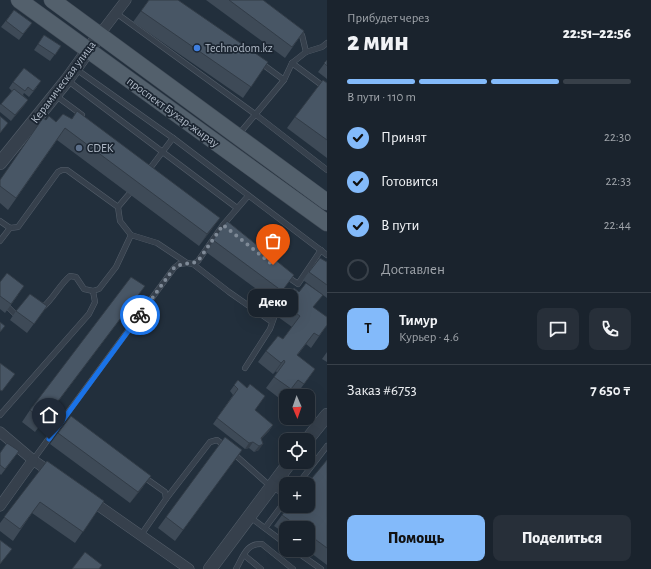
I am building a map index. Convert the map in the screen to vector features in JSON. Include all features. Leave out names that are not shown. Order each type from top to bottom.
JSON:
[{"type":"main road","name":"проспект Бухар-жырау","points":[[19,0],[226,152],[327,223]]},
{"type":"main road","name":"проспект Бухар-жырау","points":[[52,0],[327,202]]},
{"type":"street","name":"Керамическая улица","points":[[0,163],[67,80],[126,0]]},
{"type":"street","points":[[313,433],[327,415]]},
{"type":"street","points":[[0,432],[33,460],[58,478]]},
{"type":"street","points":[[0,506],[33,460]]},
{"type":"street","points":[[210,569],[270,486],[284,469]]},
{"type":"street","points":[[78,491],[189,569]]},
{"type":"lane","points":[[116,13],[255,114],[327,170]]},
{"type":"lane","points":[[290,26],[302,35],[306,52]]},
{"type":"lane","points":[[237,136],[284,80],[292,63],[306,52],[322,47],[327,42]]},
{"type":"lane","points":[[253,58],[284,80]]},
{"type":"lane","points":[[292,63],[327,89]]},
{"type":"lane","points":[[75,68],[173,138],[327,255]]},
{"type":"lane","points":[[67,80],[237,208]]},
{"type":"lane","points":[[55,94],[85,117]]},
{"type":"lane","points":[[143,178],[173,138]]},
{"type":"lane","points":[[145,163],[157,172]]},
{"type":"lane","points":[[0,221],[10,228],[18,227],[58,172],[66,170],[118,206],[120,221],[131,235],[157,243],[187,263]]},
{"type":"lane","points":[[118,206],[130,194]]},
{"type":"lane","points":[[193,264],[198,261],[223,225],[248,196]]},
{"type":"lane","points":[[217,220],[229,230]]},
{"type":"lane","points":[[0,241],[10,228]]},
{"type":"lane","points":[[37,312],[49,302],[65,280],[70,276],[76,277],[84,288],[93,291],[99,289],[116,266],[131,235]]},
{"type":"lane","points":[[295,290],[321,250]]},
{"type":"lane","points":[[33,460],[174,268],[179,264],[193,264],[229,292],[272,322]]},
{"type":"lane","points":[[279,270],[298,284]]},
{"type":"lane","points":[[0,415],[88,314],[95,302],[93,291]]},
{"type":"lane","points":[[8,308],[15,314]]},
{"type":"lane","points":[[245,368],[270,329],[275,315]]},
{"type":"lane","points":[[65,417],[71,422]]},
{"type":"lane","points":[[141,535],[210,442],[217,440],[270,486],[279,491]]},
{"type":"lane","points":[[303,477],[327,446]]},
{"type":"lane","points":[[140,474],[165,492],[166,500]]},
{"type":"lane","points":[[265,528],[279,509]]},
{"type":"lane","points":[[249,517],[279,539]]},
{"type":"lane","points":[[236,569],[249,546],[255,544],[262,544],[293,569]]},
{"type":"lane","points":[[244,555],[262,569]]},
{"type":"lane","points":[[304,557],[321,569]]},
{"type":"building","points":[[149,0],[178,0],[268,62],[251,87],[141,11]]},
{"type":"building","points":[[229,0],[263,0],[304,31],[292,47]]},
{"type":"building","points":[[14,10],[32,23],[23,34],[6,21]]},
{"type":"building","points":[[44,35],[61,46],[55,55],[38,44]]},
{"type":"building","points":[[24,68],[41,81],[33,91],[28,87],[25,91],[13,82]]},
{"type":"building","points":[[323,80],[327,83],[327,140],[295,117]]},
{"type":"building","points":[[14,89],[28,100],[15,115],[1,104]]},
{"type":"building","points":[[77,111],[220,218],[207,234],[65,128],[16,198],[0,186],[0,180],[43,118],[46,120],[49,116],[56,122],[63,114],[72,119]]},
{"type":"building","points":[[0,116],[8,123],[0,133]]},
{"type":"building","points":[[227,221],[294,275],[282,291],[213,240]]},
{"type":"building","points":[[320,258],[327,262],[327,285],[309,272]]},
{"type":"building","points":[[7,273],[24,286],[11,304],[0,296],[0,282]]},
{"type":"building","points":[[131,277],[145,286],[43,421],[30,410]]},
{"type":"building","points":[[306,283],[323,295],[313,307],[327,317],[327,325],[319,336],[314,333],[297,355],[315,369],[304,384],[298,380],[291,389],[274,377],[285,362],[284,360],[281,363],[266,351],[278,336],[283,339],[300,316],[282,303],[294,288],[299,292]]},
{"type":"building","points":[[30,294],[47,306],[34,324],[16,311]]},
{"type":"building","points":[[0,322],[5,326],[0,332]]},
{"type":"building","points":[[0,363],[15,374],[2,391],[0,390]]},
{"type":"building","points":[[238,380],[247,388],[250,384],[265,396],[255,410],[273,425],[261,438],[263,444],[259,446],[253,442],[249,443],[217,418],[238,389],[234,385]]},
{"type":"building","points":[[71,416],[151,476],[138,492],[58,433]]},
{"type":"building","points":[[225,437],[242,450],[183,530],[166,517]]},
{"type":"building","points":[[7,443],[19,451],[5,469],[0,465],[0,453]]},
{"type":"building","points":[[327,460],[327,548],[315,539],[315,521],[290,521],[282,515],[284,513],[315,513],[315,477],[313,477]]},
{"type":"building","points":[[47,461],[104,501],[83,532],[40,502],[20,529],[4,517]]},
{"type":"building","points":[[0,540],[12,549],[0,564]]},
{"type":"building","points":[[85,552],[102,565],[99,569],[72,569]]},
{"type":"way so far","points":[[140,315],[174,268],[179,264],[193,264],[198,261],[223,225],[273,265]]},
{"type":"place","name":"Technodom.kz","points":[[197,48]]},
{"type":"place","name":"CDEK","points":[[79,148]]},
{"type":"place","name":"Деко","points":[[273,265]]},
{"type":"route","points":[[49,439],[140,315]]}]
